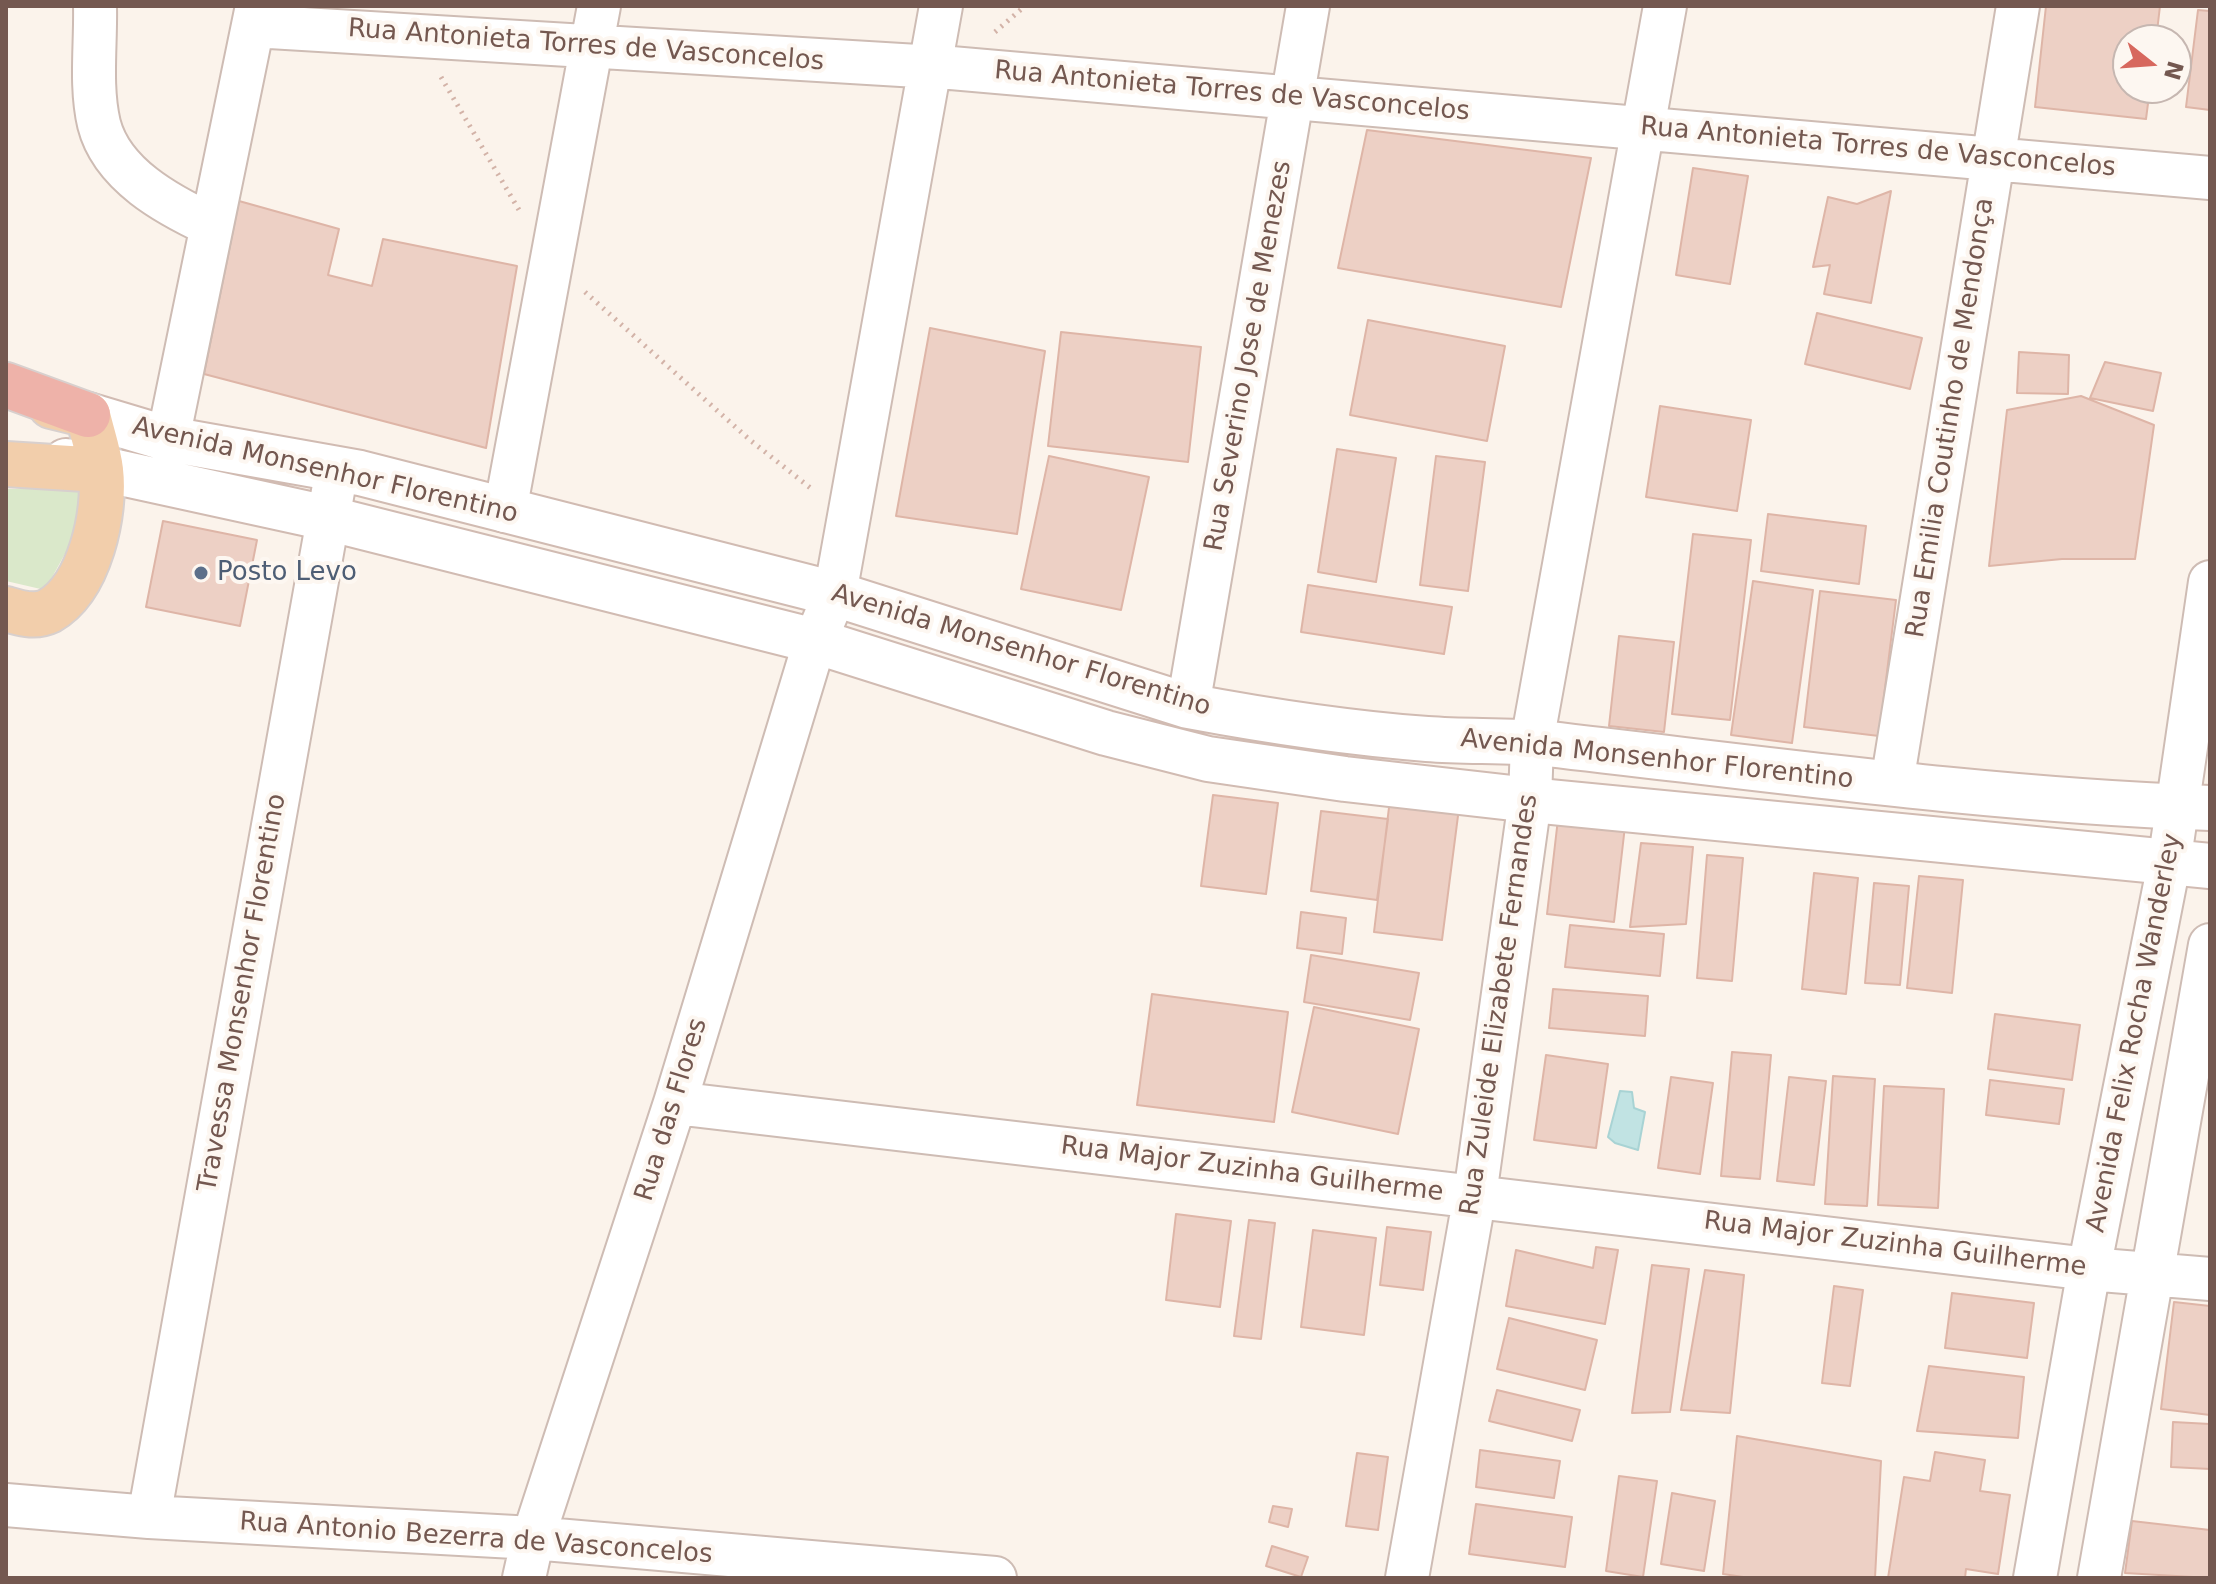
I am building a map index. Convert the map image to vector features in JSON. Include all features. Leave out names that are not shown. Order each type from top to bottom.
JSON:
[{"type":"highway","points":[[6,385],[88,415]]},
{"type":"main road","points":[[6,396],[88,415],[101,470],[101,517],[92,550],[71,589],[48,611],[25,615],[6,609]]},
{"type":"main road","name":"Avenida Monsenhor Florentino","points":[[88,415],[168,439],[337,469],[835,594],[1188,706],[1315,729],[1431,739],[1532,742],[1892,783],[2194,808]]},
{"type":"main road","name":"Avenida Monsenhor Florentino","points":[[6,445],[101,470],[327,518],[815,641],[1106,733],[1208,759],[1345,779],[1530,800],[2189,865]]},
{"type":"main road","points":[[6,464],[101,470]]},
{"type":"street","points":[[95,6],[95,95],[100,127],[116,157],[145,187],[173,207],[211,225]]},
{"type":"street","name":"Rua das Flores","points":[[529,1558],[675,1103],[815,641],[835,594],[941,6]]},
{"type":"street","name":"Rua Severino Jose de Menezes","points":[[1188,706],[1308,6]]},
{"type":"street","name":"Rua Zuleide Elizabete Fernandes","points":[[1407,1578],[1475,1195],[1530,800],[1532,742],[1665,6]]},
{"type":"street","name":"Rua Emilia Coutinho de Mendonça","points":[[1892,783],[2018,6]]},
{"type":"street","points":[[168,439],[255,16]]},
{"type":"street","name":"Rua Antonieta Torres de Vasconcelos","points":[[255,16],[418,35],[596,25],[712,56],[931,66],[2210,178]]},
{"type":"street","points":[[505,511],[596,25]]},
{"type":"street","name":"Travessa Monsenhor Florentino","points":[[149,1517],[337,469]]},
{"type":"street","name":"Avenida Felix Rocha Wanderley","points":[[2035,1578],[2089,1269],[2189,865],[2210,582]]},
{"type":"street","points":[[2099,1578],[2210,945]]},
{"type":"street","name":"Rua Major Zuzinha Guilherme","points":[[675,1103],[2089,1269],[2210,1279]]},
{"type":"street","name":"Rua Antonio Bezerra de Vasconcelos","points":[[6,1505],[149,1517],[529,1558],[995,1578]]},
{"type":"path","points":[[418,35],[552,262],[750,440],[849,518]]},
{"type":"green space","points":[[6,489],[83,489],[82,523],[45,590],[6,581]]},
{"type":"water","points":[[1620,1091],[1632,1092],[1634,1108],[1645,1112],[1638,1150],[1615,1143],[1608,1137]]},
{"type":"building","points":[[2046,6],[2160,6],[2158,24],[2112,24],[2112,104],[2148,104],[2146,119],[2035,107]]},
{"type":"building","points":[[2198,10],[2210,11],[2210,110],[2186,107],[2186,104],[2192,104],[2192,58]]},
{"type":"building","points":[[1367,130],[1591,158],[1561,307],[1338,268]]},
{"type":"building","points":[[1693,168],[1748,176],[1730,284],[1676,275]]},
{"type":"building","points":[[1891,191],[1871,303],[1824,294],[1830,265],[1813,267],[1828,197],[1857,204]]},
{"type":"building","points":[[239,201],[339,229],[328,275],[372,286],[383,239],[517,266],[486,448],[204,374]]},
{"type":"building","points":[[1817,313],[1922,338],[1910,389],[1805,364]]},
{"type":"building","points":[[1368,320],[1505,346],[1487,441],[1350,415]]},
{"type":"building","points":[[930,328],[1045,351],[1017,534],[896,516]]},
{"type":"building","points":[[1061,332],[1201,347],[1188,462],[1048,446]]},
{"type":"building","points":[[2019,352],[2069,355],[2068,394],[2017,393]]},
{"type":"building","points":[[2105,362],[2161,373],[2153,411],[2090,398]]},
{"type":"building","points":[[2081,396],[2154,425],[2135,559],[2062,559],[1989,566],[2007,410]]},
{"type":"building","points":[[1660,406],[1751,420],[1737,511],[1646,497]]},
{"type":"building","points":[[1337,449],[1396,458],[1376,582],[1318,572]]},
{"type":"building","points":[[1049,456],[1149,477],[1121,610],[1021,589]]},
{"type":"building","points":[[1436,456],[1485,462],[1468,591],[1420,585]]},
{"type":"building","points":[[1768,514],[1866,526],[1859,584],[1761,571]]},
{"type":"building","name":"Posto Levo","points":[[163,521],[257,540],[240,626],[146,607]]},
{"type":"building","points":[[1693,534],[1751,540],[1730,720],[1672,714]]},
{"type":"building","points":[[1753,581],[1813,590],[1792,743],[1731,735]]},
{"type":"building","points":[[1308,585],[1452,607],[1444,654],[1301,632]]},
{"type":"building","points":[[1820,591],[1896,600],[1879,736],[1804,727]]},
{"type":"building","points":[[1619,636],[1674,642],[1664,732],[1609,726]]},
{"type":"building","points":[[1213,795],[1278,803],[1266,894],[1201,886]]},
{"type":"building","points":[[1390,799],[1459,808],[1442,940],[1374,932]]},
{"type":"building","points":[[1321,811],[1388,819],[1377,900],[1311,891]]},
{"type":"building","points":[[1558,819],[1625,826],[1614,922],[1547,914]]},
{"type":"building","points":[[1641,843],[1693,847],[1686,924],[1630,927]]},
{"type":"building","points":[[1707,855],[1743,858],[1732,981],[1697,978]]},
{"type":"building","points":[[1814,873],[1858,878],[1846,994],[1802,989]]},
{"type":"building","points":[[1919,876],[1963,880],[1952,993],[1907,988]]},
{"type":"building","points":[[1874,883],[1909,886],[1900,985],[1865,983]]},
{"type":"building","points":[[1301,912],[1346,918],[1342,954],[1297,948]]},
{"type":"building","points":[[1570,925],[1664,934],[1660,976],[1565,967]]},
{"type":"building","points":[[1311,955],[1419,973],[1410,1020],[1304,1002]]},
{"type":"building","points":[[1553,989],[1648,996],[1645,1036],[1549,1028]]},
{"type":"building","points":[[1152,994],[1288,1012],[1274,1122],[1137,1105]]},
{"type":"building","points":[[1314,1007],[1419,1029],[1398,1134],[1292,1112]]},
{"type":"building","points":[[1995,1014],[2080,1025],[2072,1080],[1988,1069]]},
{"type":"building","points":[[1732,1052],[1771,1055],[1760,1179],[1721,1176]]},
{"type":"building","points":[[1546,1055],[1608,1064],[1596,1148],[1534,1140]]},
{"type":"building","points":[[1833,1076],[1875,1079],[1867,1206],[1825,1204]]},
{"type":"building","points":[[1671,1077],[1713,1083],[1700,1174],[1658,1168]]},
{"type":"building","points":[[1789,1077],[1826,1081],[1814,1185],[1777,1181]]},
{"type":"building","points":[[1990,1080],[2064,1089],[2059,1124],[1986,1115]]},
{"type":"building","points":[[1884,1086],[1944,1089],[1938,1208],[1878,1205]]},
{"type":"building","points":[[1176,1214],[1231,1221],[1220,1307],[1166,1300]]},
{"type":"building","points":[[1249,1220],[1275,1223],[1261,1339],[1234,1336]]},
{"type":"building","points":[[1387,1227],[1431,1232],[1423,1290],[1380,1285]]},
{"type":"building","points":[[1313,1230],[1376,1238],[1364,1335],[1301,1327]]},
{"type":"building","points":[[1596,1247],[1618,1250],[1605,1324],[1506,1306],[1516,1250],[1593,1268]]},
{"type":"building","points":[[1652,1265],[1689,1269],[1670,1412],[1632,1413]]},
{"type":"building","points":[[1705,1270],[1744,1275],[1730,1413],[1681,1410]]},
{"type":"building","points":[[1834,1286],[1863,1290],[1850,1386],[1822,1383]]},
{"type":"building","points":[[1952,1293],[2034,1303],[2027,1358],[1945,1348]]},
{"type":"building","points":[[2174,1302],[2210,1306],[2210,1415],[2161,1409]]},
{"type":"building","points":[[1509,1318],[1597,1340],[1585,1390],[1497,1369]]},
{"type":"building","points":[[1929,1366],[2024,1377],[2018,1438],[1917,1431]]},
{"type":"building","points":[[1497,1390],[1580,1410],[1572,1441],[1489,1421]]},
{"type":"building","points":[[2173,1422],[2210,1424],[2210,1469],[2171,1467]]},
{"type":"building","points":[[1737,1436],[1881,1461],[1875,1578],[1750,1578],[1723,1574]]},
{"type":"building","points":[[1480,1450],[1560,1461],[1554,1498],[1476,1487]]},
{"type":"building","points":[[1935,1452],[1985,1460],[1980,1491],[2010,1495],[1998,1574],[1966,1569],[1965,1578],[1888,1578],[1904,1477],[1930,1481]]},
{"type":"building","points":[[1357,1453],[1388,1457],[1378,1530],[1346,1526]]},
{"type":"building","points":[[1619,1476],[1657,1481],[1643,1577],[1606,1571]]},
{"type":"building","points":[[1672,1493],[1715,1501],[1704,1571],[1661,1564]]},
{"type":"building","points":[[1476,1504],[1572,1517],[1565,1567],[1469,1554]]},
{"type":"building","points":[[1273,1506],[1292,1509],[1288,1527],[1269,1522]]},
{"type":"building","points":[[2132,1521],[2210,1530],[2210,1578],[2125,1573]]},
{"type":"building","points":[[1272,1546],[1308,1557],[1301,1577],[1266,1566]]},
{"type":"place","name":"Posto Levo","points":[[201,573]]}]
